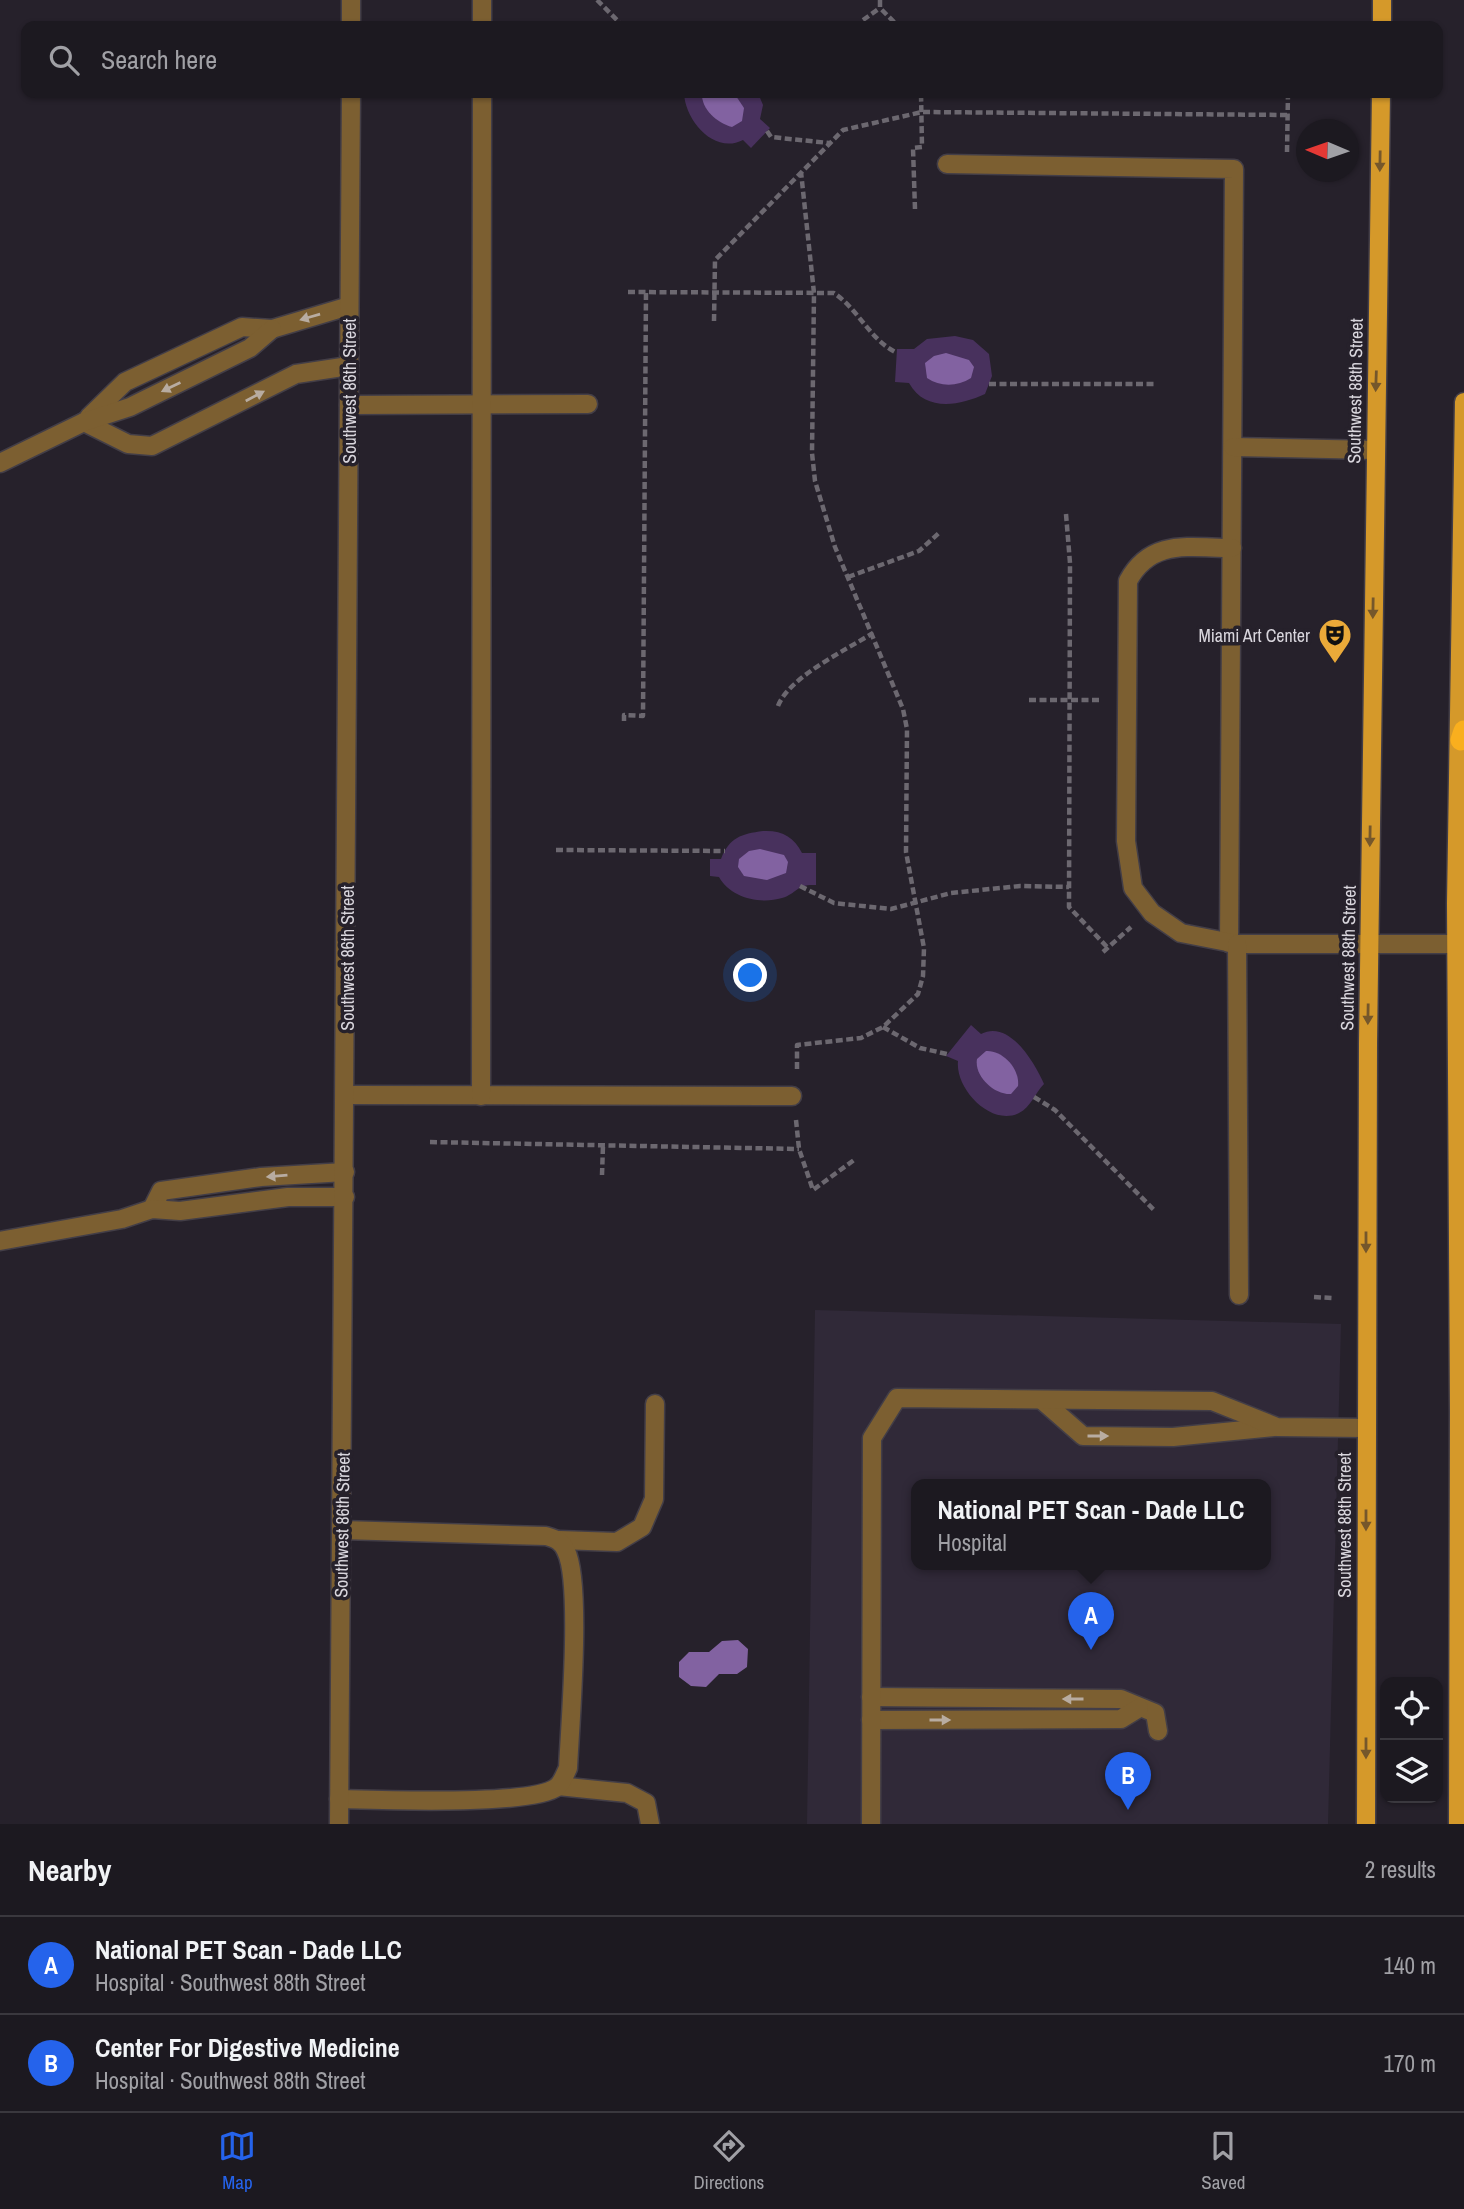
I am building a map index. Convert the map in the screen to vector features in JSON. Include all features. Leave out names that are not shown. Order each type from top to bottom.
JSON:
[{"type":"main road","points":[[1382,0],[1382,21]]},
{"type":"main road","name":"Southwest 88th Street","points":[[1366,1824],[1365,1428],[1369,946],[1381,98]]},
{"type":"main road","points":[[1458,1824],[1462,1594],[1464,401]]},
{"type":"street","points":[[351,0],[351,21]]},
{"type":"street","points":[[482,0],[482,21]]},
{"type":"street","name":"Southwest 86th Street","points":[[339,1824],[351,98]]},
{"type":"street","points":[[481,1096],[482,98]]},
{"type":"street","points":[[947,164],[1234,169],[1233,944],[1239,1295]]},
{"type":"street","points":[[0,463],[84,422],[130,407],[238,354],[272,329],[349,306]]},
{"type":"street","points":[[84,422],[128,444],[152,446],[296,374],[349,366]]},
{"type":"street","points":[[349,405],[588,404]]},
{"type":"street","points":[[1233,447],[1374,450]]},
{"type":"street","points":[[1232,548],[1164,549],[1149,555],[1136,567],[1128,581],[1126,841],[1133,888],[1152,914],[1181,933],[1233,944],[1461,944]]},
{"type":"street","points":[[346,1095],[794,1103]]},
{"type":"street","points":[[152,1209],[161,1191],[261,1177],[345,1172]]},
{"type":"street","points":[[0,1241],[122,1219],[152,1209],[180,1212],[288,1197],[345,1197]]},
{"type":"street","points":[[871,1824],[872,1438],[897,1398],[1212,1401],[1277,1427]]},
{"type":"street","points":[[1043,1401],[1083,1436],[1173,1437],[1277,1427],[1365,1428]]},
{"type":"street","points":[[342,1530],[531,1533],[559,1540],[617,1542],[642,1528],[654,1499],[655,1404]]},
{"type":"street","points":[[558,1786],[568,1768],[574,1590],[571,1565],[559,1540]]},
{"type":"street","points":[[871,1697],[1121,1699],[1155,1713],[1157,1731]]},
{"type":"street","points":[[871,1720],[1121,1720],[1139,1708]]},
{"type":"street","points":[[340,1799],[508,1797],[538,1795],[558,1786],[627,1793],[646,1803],[650,1824]]},
{"type":"path","points":[[597,0],[618,21]]},
{"type":"path","points":[[880,0],[880,8],[893,21]]},
{"type":"path","points":[[863,20],[880,8]]},
{"type":"path","points":[[915,209],[913,148],[922,147],[921,98]]},
{"type":"path","points":[[1286,152],[1288,98]]},
{"type":"path","points":[[766,131],[771,137],[830,144]]},
{"type":"path","points":[[797,1071],[797,1045],[846,1042],[883,1027],[918,994],[923,976],[924,948],[906,852],[907,729],[898,695],[835,547],[815,481],[812,453],[814,293],[801,173]]},
{"type":"path","points":[[628,292],[834,293],[846,301],[877,341],[897,353]]},
{"type":"path","points":[[624,721],[624,715],[643,716],[646,292]]},
{"type":"path","points":[[989,384],[1157,384]]},
{"type":"path","points":[[1066,514],[1070,563],[1069,907],[1105,950],[1122,936]]},
{"type":"path","points":[[848,577],[919,551],[939,533]]},
{"type":"path","points":[[778,706],[782,695],[798,681],[873,633]]},
{"type":"path","points":[[1029,700],[1102,700]]},
{"type":"path","points":[[556,850],[724,851]]},
{"type":"path","points":[[800,886],[834,904],[891,909],[951,893],[983,889],[1069,887]]},
{"type":"path","points":[[883,1027],[920,1048],[947,1054]]},
{"type":"path","points":[[1034,1097],[1055,1110],[1155,1211]]},
{"type":"path","points":[[794,1103],[799,1149],[813,1190],[854,1160]]},
{"type":"path","points":[[430,1142],[799,1149]]},
{"type":"path","points":[[602,1175],[603,1145]]},
{"type":"path","points":[[1314,1297],[1332,1298]]},
{"type":"shaded area","points":[[685,98],[760,98],[763,105],[760,119],[770,128],[751,148],[743,140],[722,143],[712,139],[695,124]]},
{"type":"shaded area","points":[[737,98],[744,108],[742,121],[732,127],[721,122],[707,110],[702,99]]},
{"type":"shaded area","points":[[955,336],[973,340],[989,354],[992,376],[985,394],[943,404],[924,399],[909,383],[895,382],[897,349],[914,349],[927,339]]},
{"type":"shaded area","points":[[946,353],[969,360],[974,367],[971,378],[949,385],[927,378],[925,363],[934,356]]},
{"type":"shaded area","points":[[763,831],[787,836],[802,853],[816,853],[816,885],[801,887],[782,898],[755,900],[730,890],[719,877],[710,876],[710,859],[721,859],[728,846],[737,838]]},
{"type":"shaded area","points":[[760,849],[784,855],[788,862],[786,873],[767,880],[744,876],[738,867],[739,859],[749,851]]},
{"type":"shaded area","points":[[971,1025],[981,1034],[992,1031],[1011,1038],[1028,1055],[1040,1075],[1044,1084],[1027,1107],[1019,1113],[997,1115],[977,1103],[962,1083],[958,1061],[946,1056]]},
{"type":"shaded area","points":[[986,1051],[1004,1057],[1013,1067],[1018,1086],[1011,1094],[992,1088],[982,1078],[977,1059]]},
{"type":"shaded area","points":[[815,1310],[1341,1324],[1328,1824],[807,1824]]},
{"type":"shaded area","points":[[738,1640],[748,1649],[747,1667],[737,1674],[719,1674],[706,1687],[691,1686],[679,1677],[679,1662],[689,1652],[709,1652],[722,1641]]},
{"type":"place","name":"Miami Art Center","points":[[1335,665]]},
{"type":"place","name":"National PET Scan - Dade LLC","points":[[1091,1650]]},
{"type":"place","name":"Center For Digestive Medicine","points":[[1128,1810]]}]
